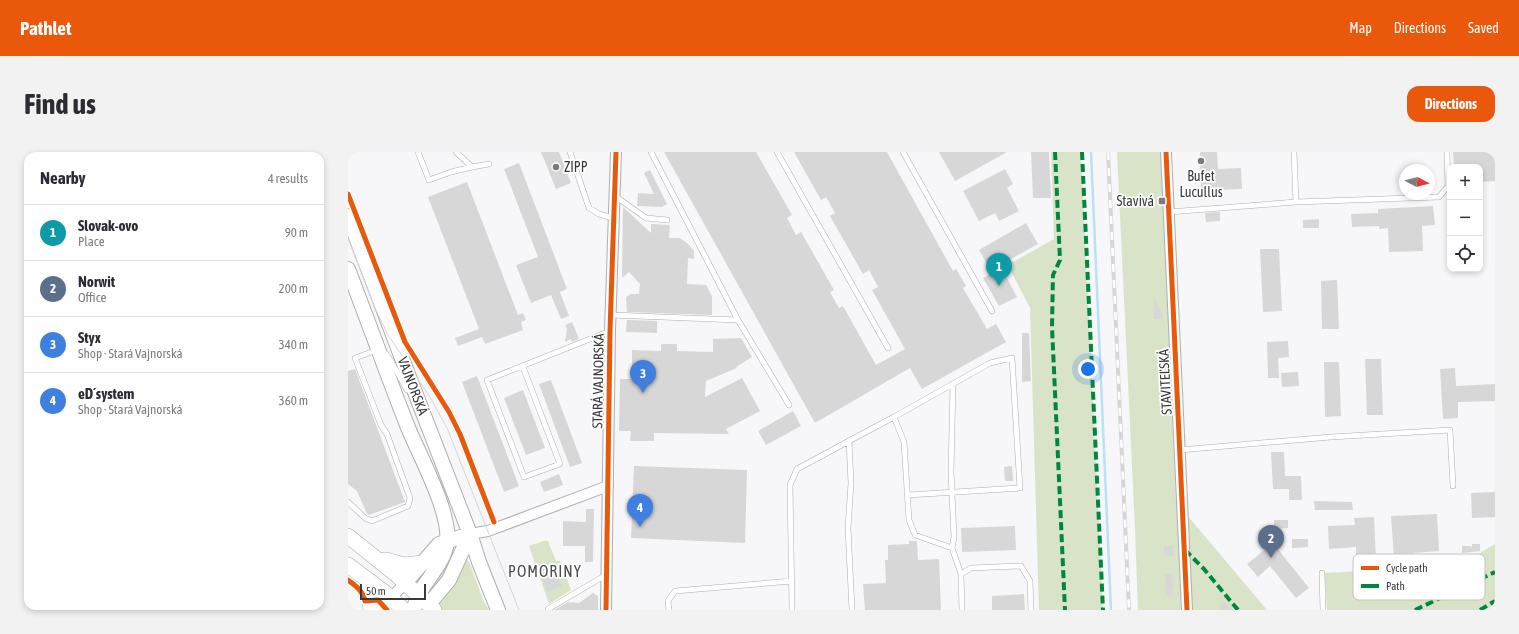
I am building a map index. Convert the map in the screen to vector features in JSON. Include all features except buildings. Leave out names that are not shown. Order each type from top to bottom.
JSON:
[{"type":"main road","name":"VAJNORSKÁ","points":[[348,216],[470,534],[449,580],[426,605],[414,610]]},
{"type":"main road","name":"VAJNORSKÁ","points":[[348,269],[378,350],[447,524],[447,542],[444,555],[426,605]]},
{"type":"main road","points":[[405,583],[439,544],[470,534],[479,562],[498,610]]},
{"type":"main road","points":[[348,536],[405,583],[426,605]]},
{"type":"main road","points":[[447,542],[463,550],[479,562]]},
{"type":"main road","points":[[379,561],[386,560],[404,565],[422,564]]},
{"type":"main road","points":[[348,564],[398,606]]},
{"type":"main road","points":[[368,580],[371,610]]},
{"type":"street","name":"STARÁ VAJNORSKÁ","points":[[606,610],[610,331],[616,152]]},
{"type":"street","name":"STAVITEĽSKÁ","points":[[1166,152],[1187,610]]},
{"type":"street","points":[[470,534],[488,531],[608,486]]},
{"type":"street","points":[[380,610],[398,606],[405,583]]},
{"type":"lane","points":[[418,152],[429,180],[451,172],[489,164]]},
{"type":"lane","points":[[456,152],[472,167]]},
{"type":"lane","points":[[570,152],[589,208],[599,214],[613,218]]},
{"type":"lane","points":[[651,152],[738,320],[789,404]]},
{"type":"lane","points":[[777,152],[888,348]]},
{"type":"lane","points":[[903,152],[992,311]]},
{"type":"lane","points":[[1294,152],[1296,202]]},
{"type":"lane","points":[[1169,212],[1296,202],[1439,197],[1448,186],[1447,152]]},
{"type":"lane","points":[[614,195],[646,218],[667,220]]},
{"type":"lane","points":[[611,315],[738,320]]},
{"type":"lane","points":[[523,366],[560,464],[524,477],[488,380],[610,331]]},
{"type":"lane","points":[[348,502],[365,518],[372,521],[408,506],[410,498],[387,434],[381,425],[355,358],[378,350],[386,354],[433,439]]},
{"type":"lane","points":[[792,610],[790,485],[797,468],[894,418],[990,363],[1012,358],[1020,488],[908,495]]},
{"type":"lane","points":[[954,384],[951,472],[954,536],[952,548],[961,574],[962,610]]},
{"type":"lane","points":[[894,418],[904,442],[909,520],[915,535],[952,548]]},
{"type":"lane","points":[[1180,450],[1331,437],[1450,430],[1453,486]]},
{"type":"lane","points":[[849,441],[851,483],[848,528],[852,610]]},
{"type":"lane","points":[[961,574],[971,568],[1021,566],[1030,581],[1031,610]]},
{"type":"lane","points":[[1322,573],[1324,610]]},
{"type":"lane","points":[[548,610],[607,574]]},
{"type":"lane","points":[[669,610],[668,601],[675,591],[792,581]]},
{"type":"green space","points":[[1051,152],[1081,152],[1103,610],[1039,610],[1030,308],[1008,265],[1054,239]]},
{"type":"green space","points":[[1117,152],[1161,152],[1176,502],[1267,610],[1138,610]]},
{"type":"green space","points":[[548,541],[556,561],[560,561],[571,590],[549,604],[529,546]]},
{"type":"green space","points":[[1495,544],[1495,610],[1327,610],[1325,573],[1353,572],[1353,600],[1485,600],[1485,554],[1478,554]]},
{"type":"green space","points":[[455,552],[449,570],[429,598],[425,595],[448,556]]},
{"type":"green space","points":[[464,557],[469,562],[484,602],[489,610],[441,610],[436,605]]},
{"type":"waterway","points":[[1091,152],[1111,610]]},
{"type":"tram line","points":[[348,238],[375,308],[388,335],[430,397],[447,428],[519,610]]},
{"type":"railway","points":[[1108,152],[1129,610]]},
{"type":"marked path","points":[[1055,152],[1060,260],[1053,275],[1052,327],[1065,610]]},
{"type":"marked path","points":[[1082,152],[1103,610]]},
{"type":"marked path","points":[[1185,550],[1204,569],[1238,610]]},
{"type":"marked path","points":[[1485,577],[1495,572]]},
{"type":"marked path","points":[[1415,610],[1436,600]]},
{"type":"marked path","points":[[1480,610],[1495,601]]},
{"type":"cycle path","points":[[606,610],[610,331],[616,152]]},
{"type":"cycle path","points":[[1166,152],[1187,610]]},
{"type":"cycle path","points":[[348,194],[405,342],[449,412],[460,434],[494,522]]},
{"type":"cycle path","points":[[348,580],[361,592],[365,601],[378,600],[387,610]]},
{"type":"place","name":"Bufet Lucullus","points":[[1201,161]]},
{"type":"place","name":"ZIPP","points":[[556,167]]},
{"type":"place","name":"Stavivá","points":[[1162,201]]},
{"type":"place","name":"Slovak-ovo","points":[[999,286]]},
{"type":"place","name":"Styx","points":[[643,393]]},
{"type":"place","name":"eD´system","points":[[640,527]]},
{"type":"place","name":"Norwit","points":[[1271,558]]},
{"type":"district","name":"POMORINY","points":[[545,571]]}]
